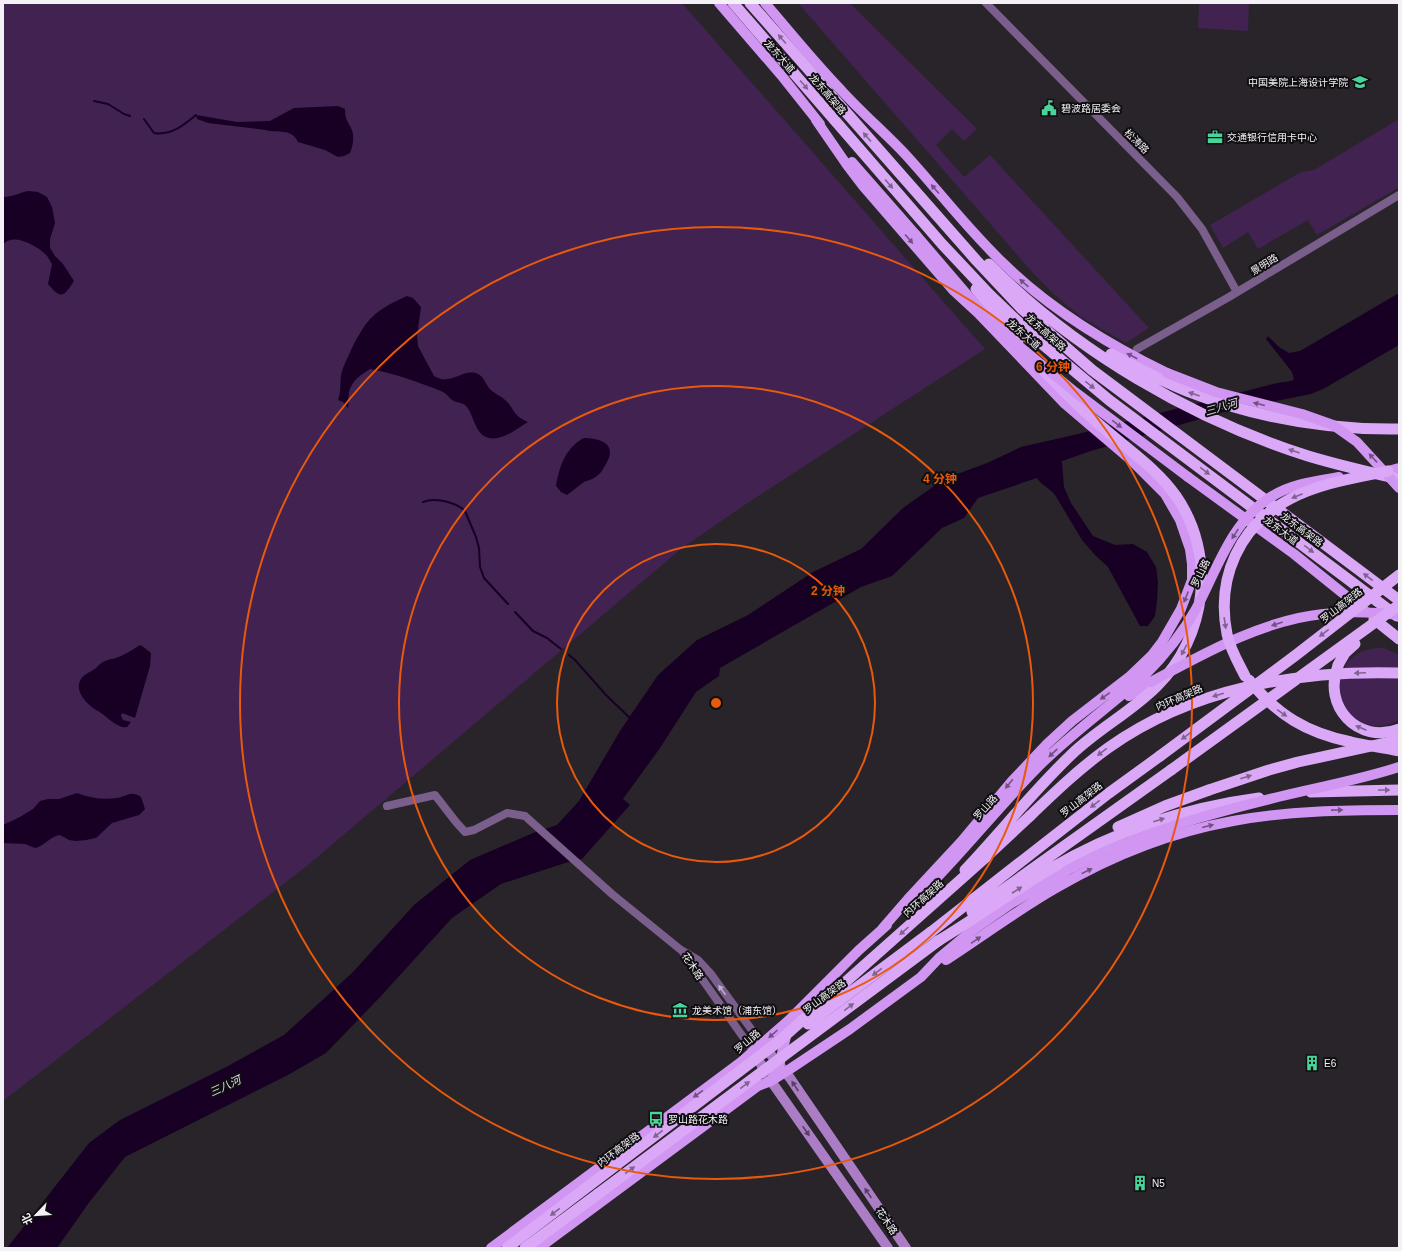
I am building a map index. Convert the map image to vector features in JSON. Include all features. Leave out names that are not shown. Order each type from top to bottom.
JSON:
[{"type":"highway","name":"龙东高架路","points":[[733,3],[942,244],[989,294],[1035,338],[1082,379],[1109,400],[1399,616]]},
{"type":"highway","name":"龙东高架路","points":[[750,3],[993,280],[1021,308],[1066,349],[1124,394],[1399,600]]},
{"type":"highway","points":[[912,187],[997,273],[1062,327],[1159,380],[1235,429],[1308,456],[1357,470],[1399,479]]},
{"type":"highway","points":[[920,917],[980,854],[1050,775],[1074,752],[1146,696],[1166,677],[1183,654],[1194,630],[1202,583],[1196,540],[1183,507],[1171,489],[1151,474],[1042,369],[1008,330],[942,244]]},
{"type":"highway","points":[[1159,380],[1217,402],[1286,419],[1349,428],[1399,429]]},
{"type":"highway","points":[[1394,469],[1329,484],[1290,499],[1273,509],[1260,520],[1249,531],[1233,559],[1227,576],[1224,592],[1224,614],[1227,635],[1234,655],[1245,676],[1261,695],[1277,710],[1314,731],[1351,742],[1399,750]]},
{"type":"highway","name":"罗山高架路","points":[[778,1042],[811,1022],[931,932],[1109,793],[1296,655],[1399,575]]},
{"type":"highway","points":[[1399,607],[1345,653],[1335,674],[1333,687],[1335,699],[1340,709],[1347,719],[1355,726],[1368,731],[1381,733],[1399,729]]},
{"type":"highway","points":[[525,1248],[938,941],[965,917],[1399,607]]},
{"type":"highway","points":[[1374,619],[1399,638]]},
{"type":"highway","name":"内环高架路","points":[[507,1248],[778,1042],[920,917],[1075,774],[1109,748],[1160,718],[1212,696],[1266,682],[1321,675],[1399,672]]},
{"type":"highway","points":[[1031,869],[1139,817],[1209,790],[1298,762],[1399,740]]},
{"type":"highway","points":[[1382,747],[1399,745]]},
{"type":"highway","points":[[938,941],[1057,866],[1100,843],[1149,823],[1197,809],[1260,798],[1320,792],[1399,790]]},
{"type":"main road","name":"龙东大道","points":[[719,3],[816,120],[982,312],[1013,341],[1075,392],[1294,554],[1374,619]]},
{"type":"main road","points":[[765,3],[840,90],[904,154],[981,241],[1004,265],[1049,303],[1071,319],[1130,355],[1159,380],[1216,392],[1302,414],[1333,425],[1357,442],[1399,488]]},
{"type":"main road","points":[[816,120],[863,186],[953,290],[1076,413],[1151,474],[1173,506],[1183,526],[1190,549],[1192,564],[1192,580],[1181,609],[1162,642],[1140,668],[1124,682],[1072,721],[1029,762],[1012,780],[961,842],[882,929]]},
{"type":"main road","name":"罗山路","points":[[491,1248],[753,1052],[789,1020],[859,950],[912,903],[944,872],[1040,766],[1067,740],[1144,676],[1167,652],[1196,609],[1233,536],[1249,515],[1259,506],[1270,497],[1298,485],[1312,481],[1394,469]]},
{"type":"main road","points":[[1088,723],[1157,679],[1264,628],[1285,621],[1323,614],[1359,612],[1399,616]]},
{"type":"main road","points":[[921,977],[940,957],[970,932],[1012,903],[1066,871],[1120,845],[1154,832],[1196,819],[1362,778],[1399,767]]},
{"type":"main road","points":[[539,1248],[758,1086],[771,1081],[782,1069],[850,1029],[921,977],[1016,913],[1058,887],[1103,864],[1171,837],[1213,825],[1264,816],[1327,810],[1399,810]]},
{"type":"main road","points":[[782,1069],[789,1020]]},
{"type":"main road","name":"花木路","points":[[762,1044],[782,1069],[906,1248]]},
{"type":"main road","name":"花木路","points":[[753,1052],[771,1081],[888,1248]]},
{"type":"street","name":"松涛路","points":[[986,3],[1177,196],[1199,224],[1237,292]]},
{"type":"street","name":"景明路","points":[[1137,349],[1229,297],[1399,195]]},
{"type":"street","points":[[387,806],[435,795],[465,832],[474,830],[507,813],[525,816],[584,869],[681,950]]},
{"type":"street","name":"花木路","points":[[681,950],[698,960],[711,974],[762,1044]]},
{"type":"street","name":"花木路","points":[[681,950],[753,1052]]},
{"type":"shaded area","points":[[3,3],[682,3],[985,349],[749,502],[682,548],[308,865],[3,1101]]},
{"type":"shaded area","points":[[798,3],[850,3],[977,129],[964,141],[952,129],[936,145],[964,177],[990,155],[1149,328],[1126,343],[1081,317],[1056,296],[1033,273]]},
{"type":"shaded area","points":[[1199,3],[1249,3],[1248,31],[1198,28]]},
{"type":"shaded area","points":[[1399,119],[1399,189],[1398,188],[1317,235],[1308,220],[1258,249],[1248,232],[1223,248],[1210,225],[1301,172],[1314,170]]},
{"type":"shaded area","points":[[1384,648],[1399,655],[1399,720],[1382,726],[1375,726],[1360,722],[1350,713],[1343,702],[1340,689],[1341,675],[1347,663],[1357,654],[1371,649]]},
{"type":"water","points":[[338,106],[345,109],[346,117],[352,131],[353,144],[350,153],[338,157],[325,150],[298,142],[292,134],[208,123],[197,119],[196,115],[237,122],[270,121],[294,108]]},
{"type":"water","points":[[28,191],[38,192],[47,197],[52,207],[55,223],[50,239],[50,248],[74,281],[67,291],[62,294],[56,292],[48,284],[52,264],[41,250],[24,241],[18,240],[7,241],[3,245],[3,197]]},
{"type":"water","name":"三八河","points":[[1399,293],[1399,345],[1325,388],[1311,394],[1227,411],[1062,461],[1064,487],[1071,503],[1093,536],[1115,545],[1133,544],[1147,552],[1156,567],[1158,582],[1155,616],[1148,626],[1140,626],[1108,567],[1082,540],[1055,495],[1037,478],[978,498],[964,518],[942,528],[892,576],[861,587],[720,668],[719,676],[696,692],[660,748],[623,799],[630,805],[582,859],[501,884],[452,918],[381,996],[326,1053],[288,1075],[125,1157],[88,1204],[57,1248],[7,1248],[89,1143],[120,1120],[228,1066],[284,1035],[352,973],[414,905],[470,860],[533,833],[557,825],[579,801],[620,731],[658,675],[697,640],[748,615],[813,572],[861,549],[903,508],[944,479],[987,463],[1021,447],[1078,434],[1277,383],[1291,381],[1294,379],[1292,372],[1266,339],[1268,336],[1279,347],[1289,353],[1300,351]]},
{"type":"water","points":[[407,296],[413,298],[421,307],[417,336],[418,346],[434,376],[440,379],[446,379],[467,373],[478,374],[483,378],[494,393],[507,402],[519,417],[528,422],[505,436],[500,438],[489,438],[480,433],[466,406],[452,400],[443,392],[389,373],[370,369],[357,378],[352,384],[349,392],[348,408],[343,402],[338,400],[343,369],[362,330],[379,311]]},
{"type":"water","points":[[584,438],[596,439],[605,443],[610,451],[610,456],[599,474],[584,482],[567,495],[561,492],[556,486],[561,465],[572,447]]},
{"type":"water","points":[[140,645],[151,653],[150,666],[135,718],[122,713],[121,716],[123,720],[131,722],[127,727],[123,727],[94,709],[80,694],[79,684],[84,676],[102,663],[121,656]]},
{"type":"water","points":[[77,793],[102,799],[117,798],[129,794],[135,794],[141,797],[145,809],[139,815],[112,823],[96,838],[76,841],[69,840],[60,835],[53,837],[39,847],[35,848],[25,844],[3,843],[3,825],[33,809],[40,801],[59,799]]},
{"type":"waterway","points":[[94,101],[108,104],[130,116]]},
{"type":"waterway","points":[[144,119],[154,133],[166,133],[177,129],[196,115]]},
{"type":"waterway","points":[[423,502],[433,500],[445,501],[456,505],[465,511],[476,537],[479,548],[480,567],[484,578],[508,604]]},
{"type":"waterway","points":[[515,612],[533,631],[547,638],[561,649]]},
{"type":"waterway","points":[[569,655],[606,695],[631,719]]},
{"type":"place","name":"中国美院上海设计学院","points":[[1360,82]]},
{"type":"place","name":"碧波路居委会","points":[[1049,108]]},
{"type":"place","name":"交通银行信用卡中心","points":[[1215,137]]},
{"type":"place","name":"龙美术馆（浦东馆）","points":[[680,1010]]},
{"type":"place","name":"E6","points":[[1312,1063]]},
{"type":"place","name":"罗山路花木路","points":[[656,1119]]},
{"type":"place","name":"N5","points":[[1140,1183]]}]
